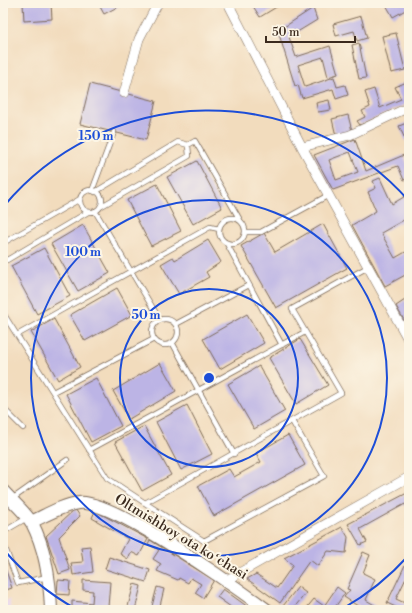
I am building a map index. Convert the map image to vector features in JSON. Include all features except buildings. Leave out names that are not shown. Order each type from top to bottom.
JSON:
[{"type":"street","points":[[124,93],[139,39],[158,3]]},
{"type":"street","points":[[228,3],[328,196],[409,341]]},
{"type":"street","points":[[302,147],[350,135],[409,107]]},
{"type":"street","points":[[227,580],[409,477]]},
{"type":"street","points":[[7,495],[29,520],[46,563],[49,577],[51,610]]},
{"type":"street","name":"Oltmishboy ota koʻchasi","points":[[29,520],[79,503],[94,503],[123,517],[227,580],[267,610]]},
{"type":"lane","points":[[94,191],[114,132]]},
{"type":"lane","points":[[3,243],[80,199],[85,192],[94,191],[178,142],[188,145],[195,141],[243,223],[246,232],[240,243],[231,245],[227,244]]},
{"type":"lane","points":[[3,258],[7,260],[88,212],[95,211],[189,156],[188,145]]},
{"type":"lane","points":[[94,191],[102,200],[100,207]]},
{"type":"lane","points":[[246,232],[261,232],[328,196]]},
{"type":"lane","points":[[80,199],[82,208],[88,212]]},
{"type":"lane","points":[[95,211],[160,320]]},
{"type":"lane","points":[[240,220],[232,218],[227,219],[219,229],[220,238],[227,244],[282,345]]},
{"type":"lane","points":[[17,335],[210,227],[219,229]]},
{"type":"lane","points":[[145,503],[341,393],[292,309],[368,267]]},
{"type":"lane","points":[[176,324],[249,285]]},
{"type":"lane","points":[[3,313],[107,478],[204,541],[324,476],[292,421]]},
{"type":"lane","points":[[169,319],[176,324],[179,333],[176,341],[172,344],[164,346],[154,338],[152,330],[160,320],[169,319]]},
{"type":"lane","points":[[89,450],[305,332]]},
{"type":"lane","points":[[53,392],[154,338]]},
{"type":"lane","points":[[172,344],[234,454]]},
{"type":"lane","points":[[3,408],[23,428]]},
{"type":"lane","points":[[7,495],[67,460]]},
{"type":"lane","points":[[3,532],[29,520]]},
{"type":"lane","points":[[3,542],[18,583],[49,577]]},
{"type":"shaded area","points":[[10,600],[10,610],[3,610],[3,601]]}]
